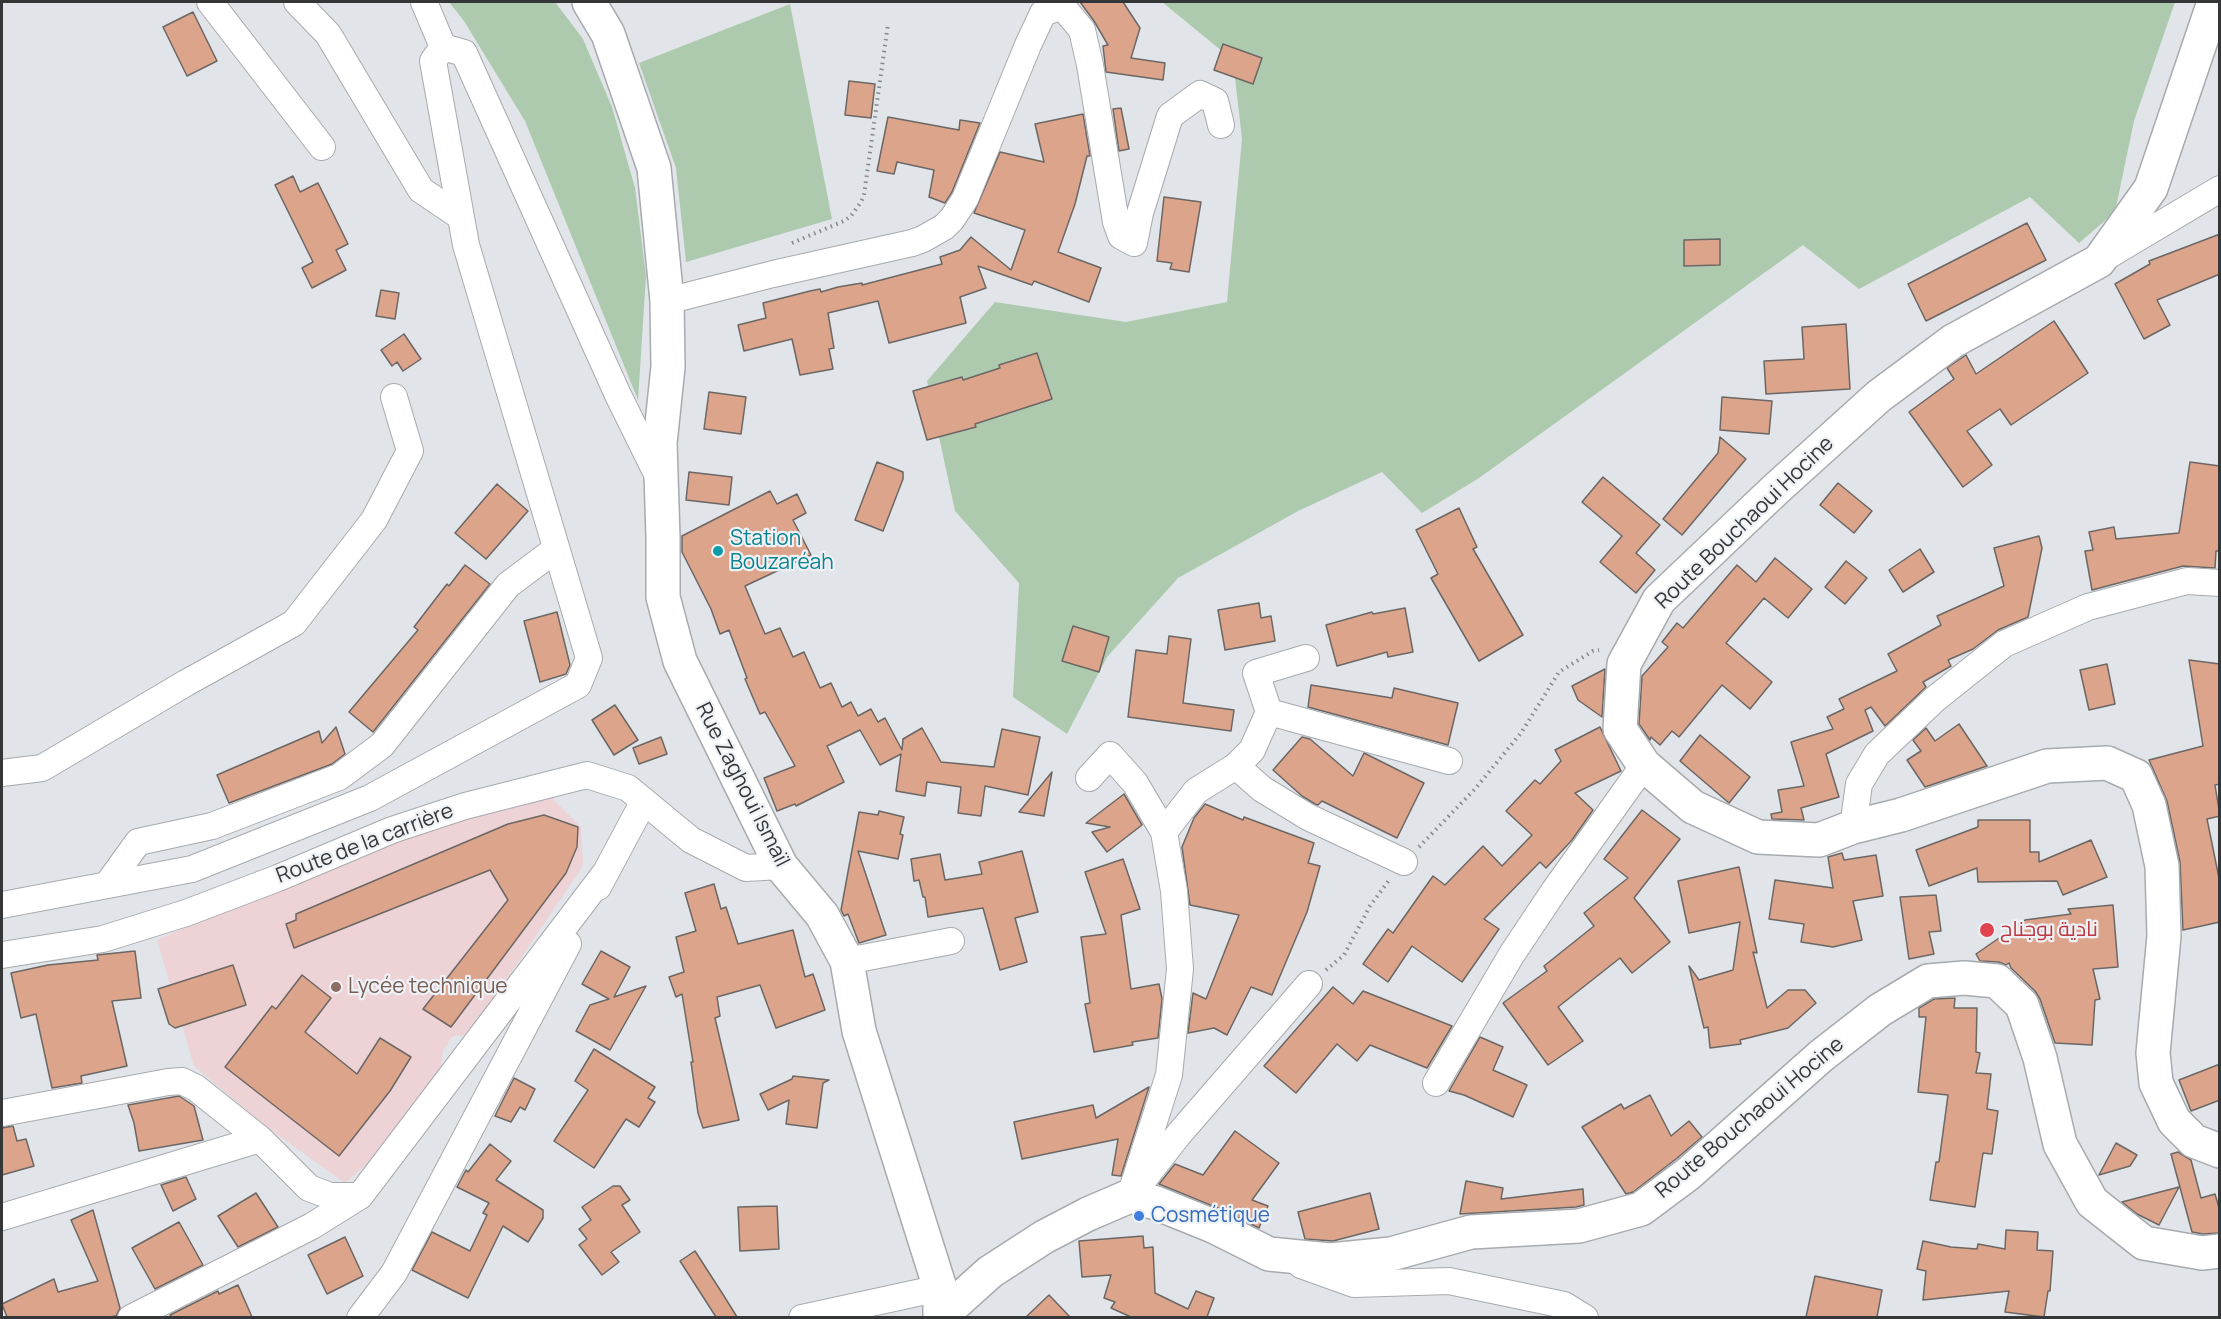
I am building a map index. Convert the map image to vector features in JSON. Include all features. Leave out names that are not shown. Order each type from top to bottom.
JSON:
[{"type":"street","points":[[210,2],[322,147]]},
{"type":"street","points":[[297,2],[328,34],[421,190],[461,217]]},
{"type":"street","points":[[424,2],[443,47]]},
{"type":"street","name":"Rue Zaghoui Ismaïl","points":[[589,2],[608,34],[654,168],[667,301],[668,367],[660,443],[663,597],[680,661],[781,866],[822,915],[847,960],[859,1031],[940,1303]]},
{"type":"street","name":"Route Bouchaoui Hocine","points":[[2214,2],[2151,188],[2099,261],[1953,341],[1879,396],[1776,489],[1659,600],[1624,664],[1620,729],[1644,765],[1693,807],[1758,837],[1819,840],[1853,827],[1901,815],[2047,766],[2107,763],[2136,776],[2149,805],[2162,866],[2164,936],[2153,1053],[2156,1083],[2174,1121],[2194,1141],[2220,1151]]},
{"type":"street","points":[[667,301],[773,274],[912,243],[944,227],[965,199],[1043,13],[1062,6],[1082,30],[1116,222],[1121,236],[1134,243],[1140,213],[1170,116],[1200,94],[1215,101],[1221,125]]},
{"type":"street","points":[[2,905],[192,869],[370,798],[578,685],[589,658],[466,245],[433,60],[443,47]]},
{"type":"street","points":[[443,47],[464,53],[614,384],[661,482]]},
{"type":"street","points":[[2099,261],[2220,189]]},
{"type":"street","points":[[2,773],[42,768],[294,622],[374,520],[410,451],[394,397]]},
{"type":"street","points":[[108,885],[138,842],[212,826],[339,777],[382,745],[508,585],[556,549]]},
{"type":"street","points":[[1853,827],[1859,784],[1877,754],[1935,699],[2004,644],[2088,607],[2187,581],[2220,583]]},
{"type":"street","points":[[1164,832],[1196,791],[1236,766],[1252,750],[1269,712],[1256,673],[1306,658]]},
{"type":"street","points":[[1269,712],[1449,761]]},
{"type":"street","points":[[1089,778],[1110,755],[1135,783],[1164,832],[1174,891],[1180,969],[1168,1075],[1131,1196]]},
{"type":"street","points":[[1436,1083],[1524,936],[1644,765]]},
{"type":"street","points":[[1236,766],[1262,789],[1308,817],[1404,861]]},
{"type":"street","name":"Route de la carrière","points":[[2,955],[103,939],[186,913],[278,878],[392,830],[465,806],[587,775],[628,788],[691,840],[746,868],[781,866]]},
{"type":"street","points":[[360,1317],[394,1274],[644,801]]},
{"type":"street","points":[[131,1317],[312,1226],[360,1196],[483,1037],[606,872]]},
{"type":"street","points":[[847,960],[951,941]]},
{"type":"street","name":"Route Bouchaoui Hocine","points":[[1131,1196],[1156,1203],[1213,1226],[1269,1254],[1330,1260],[1391,1254],[1471,1232],[1579,1226],[1641,1209],[1688,1174],[1821,1056],[1880,1010],[1928,981],[1964,978],[1997,981],[2022,1005],[2040,1058],[2060,1144],[2092,1202],[2144,1243],[2202,1253],[2220,1251]]},
{"type":"street","points":[[802,1317],[940,1303],[1044,1238],[1088,1214],[1131,1196],[1179,1134],[1309,984]]},
{"type":"street","points":[[483,1037],[529,1018]]},
{"type":"street","points":[[2,1113],[182,1081],[196,1088],[260,1139],[309,1188],[330,1196],[360,1196]]},
{"type":"street","points":[[2,1217],[260,1139]]},
{"type":"street","points":[[1269,1254],[1354,1284],[1449,1281],[1564,1305],[1585,1317]]},
{"type":"path","points":[[773,274],[775,264],[783,249],[790,243],[844,221],[851,216],[861,202],[864,195],[888,24]]},
{"type":"path","points":[[1309,984],[1344,955],[1370,906],[1404,861],[1475,789],[1521,733],[1559,672],[1593,651],[1633,648]]},
{"type":"shaded area","name":"Lycée technique","points":[[552,798],[581,827],[583,866],[469,1035],[453,1036],[443,1050],[440,1074],[377,1155],[345,1183],[271,1130],[194,1066],[157,940],[465,806]]},
{"type":"green space","points":[[449,2],[555,2],[583,39],[612,107],[635,188],[646,276],[638,400],[525,121],[464,21]]},
{"type":"green space","points":[[1162,2],[2175,2],[2134,121],[2115,212],[2079,243],[2030,197],[1859,289],[1803,245],[1479,478],[1422,513],[1382,472],[1298,511],[1178,578],[1107,657],[1067,734],[1013,697],[1019,583],[955,511],[927,381],[995,302],[1126,322],[1227,302],[1242,139],[1233,60]]},
{"type":"green space","points":[[790,4],[832,219],[686,262],[676,168],[639,63]]},
{"type":"building","points":[[1080,2],[1123,2],[1140,28],[1131,58],[1165,63],[1163,80],[1106,72],[1103,46],[1108,45]]},
{"type":"building","points":[[193,12],[217,61],[187,76],[163,27]]},
{"type":"building","points":[[1223,44],[1262,58],[1253,84],[1214,70]]},
{"type":"building","points":[[849,81],[875,84],[871,118],[845,115]]},
{"type":"building","points":[[1121,108],[1129,149],[1119,151],[1113,109]]},
{"type":"building","points":[[1083,114],[1090,156],[1087,156],[1075,204],[1058,252],[1101,268],[1089,302],[1034,281],[1032,285],[978,266],[986,288],[960,297],[966,323],[889,343],[878,301],[828,313],[834,348],[829,349],[833,369],[800,375],[792,339],[744,351],[738,325],[766,318],[763,303],[820,289],[821,292],[838,287],[862,283],[862,285],[942,264],[940,257],[960,250],[971,237],[1011,270],[1025,230],[974,213],[1000,152],[1044,162],[1035,124]]},
{"type":"building","points":[[888,117],[959,130],[960,120],[980,123],[952,192],[945,203],[929,197],[934,170],[897,162],[894,174],[877,171]]},
{"type":"building","points":[[293,176],[300,192],[318,183],[348,244],[336,250],[346,270],[312,288],[302,268],[313,262],[275,185]]},
{"type":"building","points":[[1164,197],[1201,202],[1189,272],[1170,269],[1172,263],[1157,261]]},
{"type":"building","points":[[2027,223],[2046,260],[1926,321],[1908,284]]},
{"type":"building","points":[[2220,234],[2220,274],[2157,300],[2170,325],[2144,339],[2115,284],[2150,264],[2149,261]]},
{"type":"building","points":[[1720,239],[1720,265],[1684,266],[1684,240]]},
{"type":"building","points":[[381,290],[399,293],[395,319],[376,316]]},
{"type":"building","points":[[2054,321],[2088,373],[2011,425],[2000,409],[1967,431],[1992,465],[1963,487],[1909,412],[1954,379],[1947,368],[1966,355],[1976,374]]},
{"type":"building","points":[[1846,324],[1850,389],[1766,394],[1764,361],[1804,359],[1802,327]]},
{"type":"building","points":[[404,334],[421,359],[403,371],[397,362],[392,366],[381,350]]},
{"type":"building","points":[[1037,353],[1052,399],[975,424],[976,427],[927,440],[913,391],[962,377],[963,380]]},
{"type":"building","points":[[709,392],[746,397],[741,434],[704,429]]},
{"type":"building","points":[[1722,397],[1772,401],[1769,434],[1720,430]]},
{"type":"building","points":[[1720,437],[1746,459],[1682,535],[1663,519],[1718,453]]},
{"type":"building","points":[[877,462],[903,472],[903,479],[883,531],[855,520]]},
{"type":"building","points":[[2190,462],[2220,466],[2220,551],[2216,551],[2215,568],[2183,566],[2092,590],[2085,551],[2093,550],[2089,532],[2114,527],[2116,539],[2179,533]]},
{"type":"building","points":[[689,472],[732,477],[729,505],[686,500]]},
{"type":"building","points":[[1603,477],[1660,525],[1636,553],[1655,570],[1636,593],[1600,562],[1622,536],[1582,502]]},
{"type":"building","points":[[1838,483],[1872,511],[1854,533],[1820,505]]},
{"type":"building","points":[[497,484],[528,511],[486,559],[455,533]]},
{"type":"building","points":[[770,491],[777,504],[797,494],[806,513],[793,520],[811,555],[745,586],[765,634],[780,628],[793,657],[804,652],[820,688],[831,683],[842,707],[851,702],[858,716],[871,709],[878,722],[885,718],[902,750],[903,739],[922,728],[941,762],[994,767],[1002,729],[1040,737],[1028,795],[985,786],[981,816],[958,813],[961,787],[927,782],[925,796],[896,791],[901,754],[880,765],[860,730],[827,746],[844,782],[796,806],[795,804],[777,811],[764,778],[795,766],[765,712],[760,714],[745,679],[747,678],[729,630],[720,634],[711,609],[682,552],[682,536]]},
{"type":"building","points":[[1459,508],[1477,547],[1473,549],[1523,635],[1479,661],[1431,578],[1438,574],[1416,530]]},
{"type":"building","points":[[2039,536],[2042,548],[2028,617],[1998,630],[1973,649],[1948,660],[1951,666],[1923,682],[1926,687],[1885,726],[1871,707],[1865,710],[1873,731],[1826,754],[1839,797],[1801,808],[1804,820],[1772,819],[1771,814],[1782,812],[1778,790],[1804,786],[1791,742],[1833,729],[1827,717],[1844,709],[1839,699],[1897,671],[1888,654],[1941,625],[1937,616],[2004,586],[1994,548]]},
{"type":"building","points":[[1920,549],[1934,572],[1903,592],[1889,570]]},
{"type":"building","points":[[1775,558],[1812,589],[1788,618],[1764,598],[1726,643],[1772,682],[1750,709],[1722,685],[1679,737],[1672,731],[1660,745],[1651,737],[1650,740],[1639,724],[1642,676],[1668,647],[1662,642],[1677,623],[1683,628],[1737,565],[1756,582]]},
{"type":"building","points":[[1846,561],[1867,578],[1845,604],[1825,587]]},
{"type":"building","points":[[465,565],[490,584],[373,732],[349,712],[418,630],[414,627],[447,584],[449,586]]},
{"type":"building","points":[[1259,603],[1261,618],[1271,616],[1275,641],[1225,650],[1218,610]]},
{"type":"building","points":[[1405,608],[1413,652],[1388,657],[1387,652],[1337,666],[1326,625],[1372,612],[1373,614]]},
{"type":"building","points":[[557,612],[570,665],[566,674],[540,682],[524,621]]},
{"type":"building","points":[[1073,626],[1109,637],[1099,672],[1062,661]]},
{"type":"building","points":[[1169,636],[1191,639],[1183,703],[1234,710],[1231,731],[1128,717],[1136,650],[1167,654]]},
{"type":"building","points":[[2189,660],[2220,664],[2220,784],[2215,785],[2220,816],[2207,819],[2220,883],[2220,922],[2183,930],[2180,862],[2167,801],[2149,760],[2203,746]]},
{"type":"building","points":[[2107,664],[2115,704],[2089,710],[2080,670]]},
{"type":"building","points":[[1605,669],[1602,717],[1578,700],[1572,686]]},
{"type":"building","points":[[1311,685],[1392,698],[1394,688],[1458,703],[1448,745],[1308,707]]},
{"type":"building","points":[[615,705],[638,740],[614,755],[592,720]]},
{"type":"building","points":[[1959,724],[1987,766],[1925,787],[1907,760],[1921,751],[1913,740],[1926,728],[1935,741]]},
{"type":"building","points":[[336,727],[345,754],[332,764],[229,803],[217,775],[319,731],[322,743]]},
{"type":"building","points":[[1600,727],[1621,771],[1575,793],[1593,810],[1572,840],[1546,868],[1540,862],[1484,919],[1499,929],[1462,982],[1412,946],[1388,982],[1363,964],[1388,929],[1393,933],[1433,876],[1445,885],[1483,846],[1502,866],[1532,835],[1506,811],[1535,780],[1540,784],[1561,761],[1555,750]]},
{"type":"building","points":[[1700,735],[1750,777],[1729,803],[1680,761]]},
{"type":"building","points":[[661,737],[667,754],[639,764],[633,748]]},
{"type":"building","points":[[1302,737],[1310,739],[1353,776],[1364,753],[1424,783],[1397,838],[1322,801],[1318,805],[1315,804],[1302,796],[1273,770]]},
{"type":"building","points":[[1052,772],[1044,816],[1019,812]]},
{"type":"building","points":[[1124,794],[1142,825],[1107,852],[1092,832],[1110,827],[1086,823]]},
{"type":"building","points":[[1205,804],[1243,820],[1244,817],[1314,843],[1308,863],[1320,866],[1307,912],[1272,995],[1251,987],[1227,1035],[1214,1028],[1188,1033],[1193,993],[1206,999],[1239,915],[1190,905],[1182,847],[1194,818]]},
{"type":"building","points":[[1642,810],[1680,839],[1634,898],[1670,942],[1632,973],[1620,958],[1558,1007],[1583,1041],[1548,1065],[1503,1003],[1547,971],[1544,966],[1594,926],[1584,913],[1628,878],[1604,859]]},
{"type":"building","points":[[879,811],[904,817],[900,834],[903,835],[898,859],[858,851],[886,935],[859,943],[848,914],[844,916],[841,910],[859,812],[878,815]]},
{"type":"building","points":[[544,815],[578,827],[577,847],[566,873],[451,1027],[423,1009],[508,900],[490,870],[294,948],[286,924],[296,920],[296,914],[508,824]]},
{"type":"building","points":[[1978,820],[2030,820],[2030,852],[2039,852],[2039,862],[2091,840],[2107,877],[2063,895],[2057,881],[1978,882],[1977,868],[1929,886],[1916,850],[1978,827]]},
{"type":"building","points":[[1022,851],[1038,912],[1015,918],[1027,962],[1000,970],[983,908],[928,917],[925,897],[923,897],[919,880],[914,881],[911,859],[940,854],[945,880],[982,874],[979,862]]},
{"type":"building","points":[[1842,853],[1844,860],[1876,855],[1883,896],[1853,901],[1862,940],[1833,947],[1801,942],[1804,924],[1769,919],[1775,880],[1833,888],[1828,857]]},
{"type":"building","points":[[1123,859],[1140,909],[1121,915],[1131,989],[1159,984],[1162,999],[1158,1038],[1094,1052],[1085,1004],[1090,1003],[1081,937],[1106,934],[1085,872]]},
{"type":"building","points":[[1739,867],[1757,953],[1753,952],[1767,1008],[1788,990],[1805,990],[1816,1003],[1788,1028],[1740,1040],[1741,1044],[1710,1048],[1708,1027],[1704,1028],[1689,966],[1699,980],[1733,970],[1740,922],[1689,933],[1678,881]]},
{"type":"building","points":[[714,884],[721,909],[726,907],[738,944],[793,930],[805,977],[813,974],[825,1010],[776,1028],[760,985],[717,997],[720,1016],[715,1018],[739,1120],[703,1128],[698,1113],[691,1062],[693,1062],[682,994],[676,997],[669,977],[684,972],[676,937],[696,931],[685,893]]},
{"type":"building","points":[[1936,895],[1941,931],[1929,932],[1934,954],[1909,959],[1900,897]]},
{"type":"building","points":[[2113,905],[2118,967],[2093,969],[2100,999],[2095,1000],[2092,1045],[2055,1043],[2035,991],[2011,968],[2009,963],[2006,965],[1999,962],[1980,961],[1976,954],[2025,920],[2071,914],[2068,909]]},
{"type":"building","points":[[135,951],[141,998],[112,1001],[127,1066],[81,1076],[82,1083],[52,1088],[36,1014],[21,1018],[11,973],[48,965],[98,960],[97,955]]},
{"type":"building","points":[[601,951],[630,967],[614,997],[646,986],[610,1050],[576,1031],[590,1005],[609,999],[582,984]]},
{"type":"building","points":[[233,965],[246,1005],[175,1028],[169,1024],[158,989]]},
{"type":"building","points":[[302,975],[331,998],[305,1032],[357,1074],[380,1038],[411,1057],[390,1091],[339,1156],[225,1067],[272,1006],[276,1009]]},
{"type":"building","points":[[1333,987],[1353,1004],[1363,991],[1452,1026],[1427,1068],[1370,1045],[1357,1061],[1337,1044],[1296,1093],[1264,1066]]},
{"type":"building","points":[[1955,998],[1954,1008],[1977,1008],[1976,1052],[1980,1053],[1976,1073],[1991,1074],[1987,1109],[1998,1111],[1992,1154],[1983,1153],[1975,1207],[1930,1200],[1936,1162],[1939,1162],[1948,1095],[1918,1092],[1926,1017],[1919,1017],[1919,1008],[1934,999]]},
{"type":"building","points":[[1480,1037],[1503,1047],[1493,1070],[1527,1085],[1513,1117],[1464,1095],[1449,1091]]},
{"type":"building","points":[[594,1049],[655,1087],[648,1098],[655,1102],[639,1127],[626,1119],[594,1168],[554,1141],[588,1090],[575,1081]]},
{"type":"building","points":[[2220,1064],[2220,1100],[2191,1111],[2179,1080]]},
{"type":"building","points":[[793,1076],[829,1080],[823,1083],[817,1128],[786,1124],[789,1100],[768,1110],[760,1094],[792,1079]]},
{"type":"building","points":[[514,1078],[535,1089],[525,1110],[520,1107],[511,1122],[495,1116]]},
{"type":"building","points":[[1149,1087],[1121,1176],[1112,1175],[1118,1139],[1022,1159],[1014,1122],[1093,1105],[1096,1118]]},
{"type":"building","points":[[1650,1095],[1671,1136],[1689,1121],[1702,1137],[1633,1192],[1626,1194],[1582,1127],[1621,1104],[1624,1109]]},
{"type":"building","points":[[179,1096],[194,1106],[203,1140],[139,1151],[128,1105]]},
{"type":"building","points":[[13,1126],[17,1141],[26,1139],[34,1166],[2,1175],[2,1128]]},
{"type":"building","points":[[1235,1131],[1279,1163],[1252,1200],[1268,1206],[1259,1228],[1159,1184],[1175,1164],[1203,1175]]},
{"type":"building","points":[[2116,1143],[2137,1155],[2130,1166],[2099,1175]]},
{"type":"building","points":[[490,1144],[511,1161],[496,1180],[543,1210],[543,1218],[528,1242],[503,1226],[468,1298],[412,1270],[432,1232],[470,1251],[487,1215],[483,1213],[489,1203],[457,1187],[466,1170],[468,1172]]},
{"type":"building","points":[[2178,1152],[2191,1160],[2201,1198],[2215,1194],[2220,1211],[2220,1233],[2192,1232],[2171,1154]]},
{"type":"building","points":[[186,1177],[196,1199],[173,1211],[161,1185]]},
{"type":"building","points":[[1466,1181],[1503,1188],[1501,1199],[1583,1189],[1584,1205],[1460,1214]]},
{"type":"building","points":[[613,1186],[620,1186],[630,1200],[622,1205],[640,1232],[611,1252],[619,1262],[602,1275],[579,1245],[587,1239],[579,1229],[591,1220],[582,1207]]},
{"type":"building","points":[[2179,1187],[2159,1225],[2137,1214],[2122,1202]]},
{"type":"building","points":[[256,1193],[278,1227],[238,1247],[218,1216]]},
{"type":"building","points":[[1370,1193],[1379,1229],[1333,1241],[1305,1239],[1298,1212]]},
{"type":"building","points":[[777,1206],[779,1249],[740,1251],[738,1207]]},
{"type":"building","points":[[93,1210],[120,1308],[116,1316],[7,1317],[2,1304],[54,1279],[58,1292],[98,1281],[71,1220]]},
{"type":"building","points":[[179,1222],[203,1265],[155,1289],[132,1248]]},
{"type":"building","points":[[2006,1230],[2038,1232],[2037,1250],[2053,1251],[2050,1291],[2048,1291],[2044,1317],[2005,1312],[2009,1291],[1923,1300],[1926,1271],[1917,1269],[1923,1241],[1951,1247],[1977,1249],[1978,1244],[2005,1249]]},
{"type":"building","points":[[1143,1236],[1144,1248],[1153,1247],[1155,1293],[1188,1309],[1196,1291],[1214,1298],[1207,1317],[1131,1317],[1111,1308],[1115,1302],[1104,1298],[1111,1275],[1082,1277],[1079,1241]]},
{"type":"building","points":[[345,1237],[363,1276],[327,1294],[308,1255]]},
{"type":"building","points":[[695,1251],[737,1317],[716,1317],[680,1261]]},
{"type":"building","points":[[1815,1276],[1882,1290],[1877,1317],[1806,1317]]},
{"type":"building","points":[[238,1285],[252,1317],[172,1317],[170,1315],[218,1291],[219,1294]]},
{"type":"building","points":[[1049,1295],[1070,1317],[1026,1317]]},
{"type":"place","name":"Station Bouzaréah","points":[[718,551]]},
{"type":"place","name":"نادية بوجناح","points":[[1987,930]]},
{"type":"place","name":"Lycée technique","points":[[336,987]]},
{"type":"place","name":"Cosmétique","points":[[1139,1216]]}]
